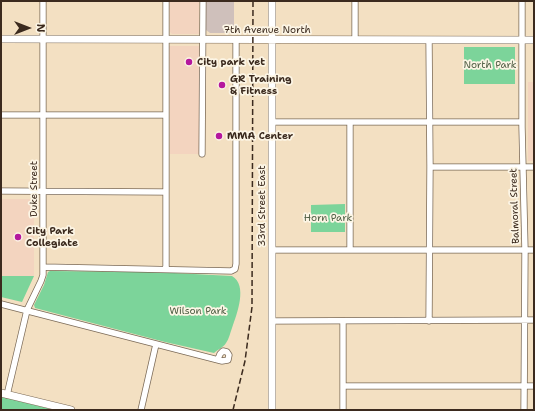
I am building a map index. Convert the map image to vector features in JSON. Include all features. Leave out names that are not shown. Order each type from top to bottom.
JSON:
[{"type":"street","name":"Duke Street","points":[[4,394],[28,310],[41,281],[43,267],[43,1]]},
{"type":"street","points":[[166,1],[166,269]]},
{"type":"street","points":[[202,154],[203,1]]},
{"type":"street","name":"33rd Street East","points":[[272,1],[272,410]]},
{"type":"street","points":[[355,1],[355,40]]},
{"type":"street","name":"Balmoral Street","points":[[522,1],[522,122],[525,250],[524,410]]},
{"type":"street","name":"7th Avenue North","points":[[1,39],[534,40]]},
{"type":"street","points":[[43,267],[231,271],[235,269],[236,40]]},
{"type":"street","points":[[429,40],[429,321]]},
{"type":"street","points":[[1,115],[165,115]]},
{"type":"street","points":[[272,122],[522,122]]},
{"type":"street","points":[[350,122],[350,249]]},
{"type":"street","points":[[430,167],[534,167]]},
{"type":"street","points":[[1,191],[165,192]]},
{"type":"street","points":[[272,250],[534,250]]},
{"type":"street","points":[[1,304],[218,359]]},
{"type":"street","points":[[272,321],[534,320]]},
{"type":"street","points":[[343,321],[344,410]]},
{"type":"street","points":[[141,410],[156,344]]},
{"type":"street","points":[[344,386],[534,386]]},
{"type":"street","points":[[4,394],[71,410]]},
{"type":"shaded area","points":[[169,1],[199,1],[199,34],[172,34],[170,32]]},
{"type":"shaded area","points":[[206,1],[234,1],[234,33],[210,33],[206,30]]},
{"type":"shaded area","points":[[169,46],[199,46],[199,154],[170,154]]},
{"type":"shaded area","points":[[528,82],[534,82],[534,161],[528,161]]},
{"type":"shaded area","name":"City Park Collegiate","points":[[1,199],[34,199],[34,276],[1,276]]},
{"type":"green space","name":"North Park","points":[[464,47],[515,47],[515,84],[464,84]]},
{"type":"green space","name":"Horn Park","points":[[345,204],[345,232],[311,232],[311,205]]},
{"type":"green space","name":"Wilson Park","points":[[48,272],[155,272],[232,276],[237,280],[239,286],[240,300],[228,340],[214,353],[165,342],[35,308],[34,305],[44,285]]},
{"type":"green space","points":[[1,276],[34,276],[22,302],[1,297]]},
{"type":"green space","points":[[1,397],[7,398],[55,410],[1,410]]},
{"type":"railway","points":[[233,410],[245,361],[252,307],[253,1]]},
{"type":"place","name":"City park vet","points":[[189,62]]},
{"type":"place","name":"GR Training & Fitness","points":[[222,85]]},
{"type":"place","name":"MMA Center","points":[[219,136]]},
{"type":"place","name":"City Park Collegiate","points":[[18,237]]}]
